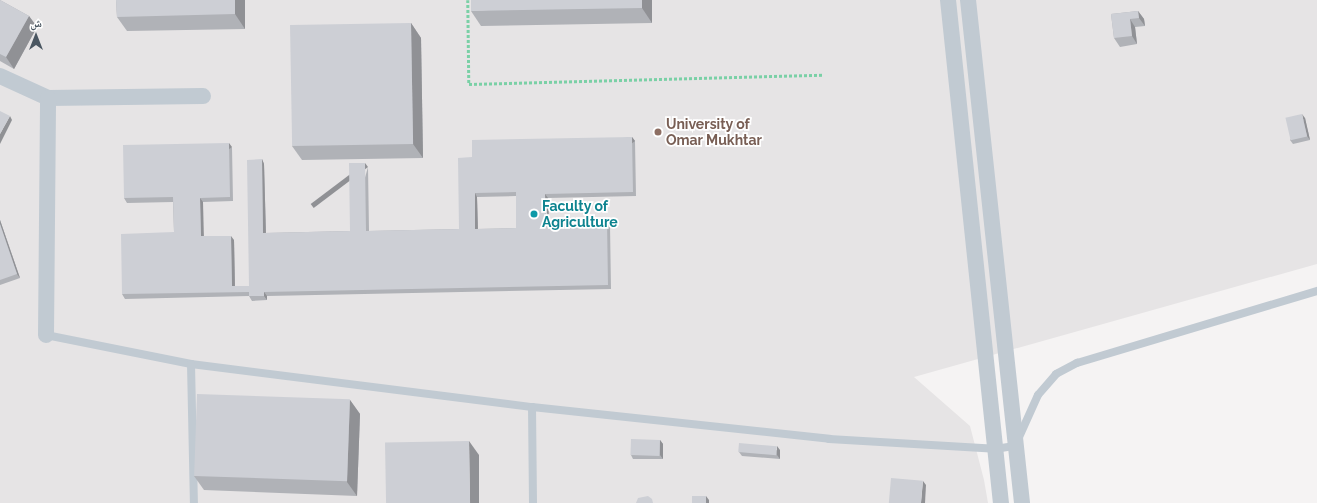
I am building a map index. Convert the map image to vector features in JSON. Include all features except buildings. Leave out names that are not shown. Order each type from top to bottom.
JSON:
[{"type":"street","points":[[948,0],[1001,503]]},
{"type":"street","points":[[968,0],[1022,503]]},
{"type":"street","points":[[0,76],[48,98],[203,96]]},
{"type":"street","points":[[46,335],[48,98]]},
{"type":"lane","points":[[46,335],[191,364],[532,407],[829,439],[995,449],[1015,446],[1038,395],[1056,374],[1077,363],[1317,291]]},
{"type":"lane","points":[[191,364],[194,503]]},
{"type":"lane","points":[[532,407],[533,503]]},
{"type":"path","points":[[468,0],[469,84],[824,75]]},
{"type":"shaded area","name":"University of Omar Mukhtar","points":[[0,0],[1317,0],[1317,264],[914,377],[970,426],[984,480],[988,503],[0,503]]},
{"type":"place","name":"University of Omar Mukhtar","points":[[658,132]]},
{"type":"place","name":"Faculty of Agriculture","points":[[534,214]]}]
